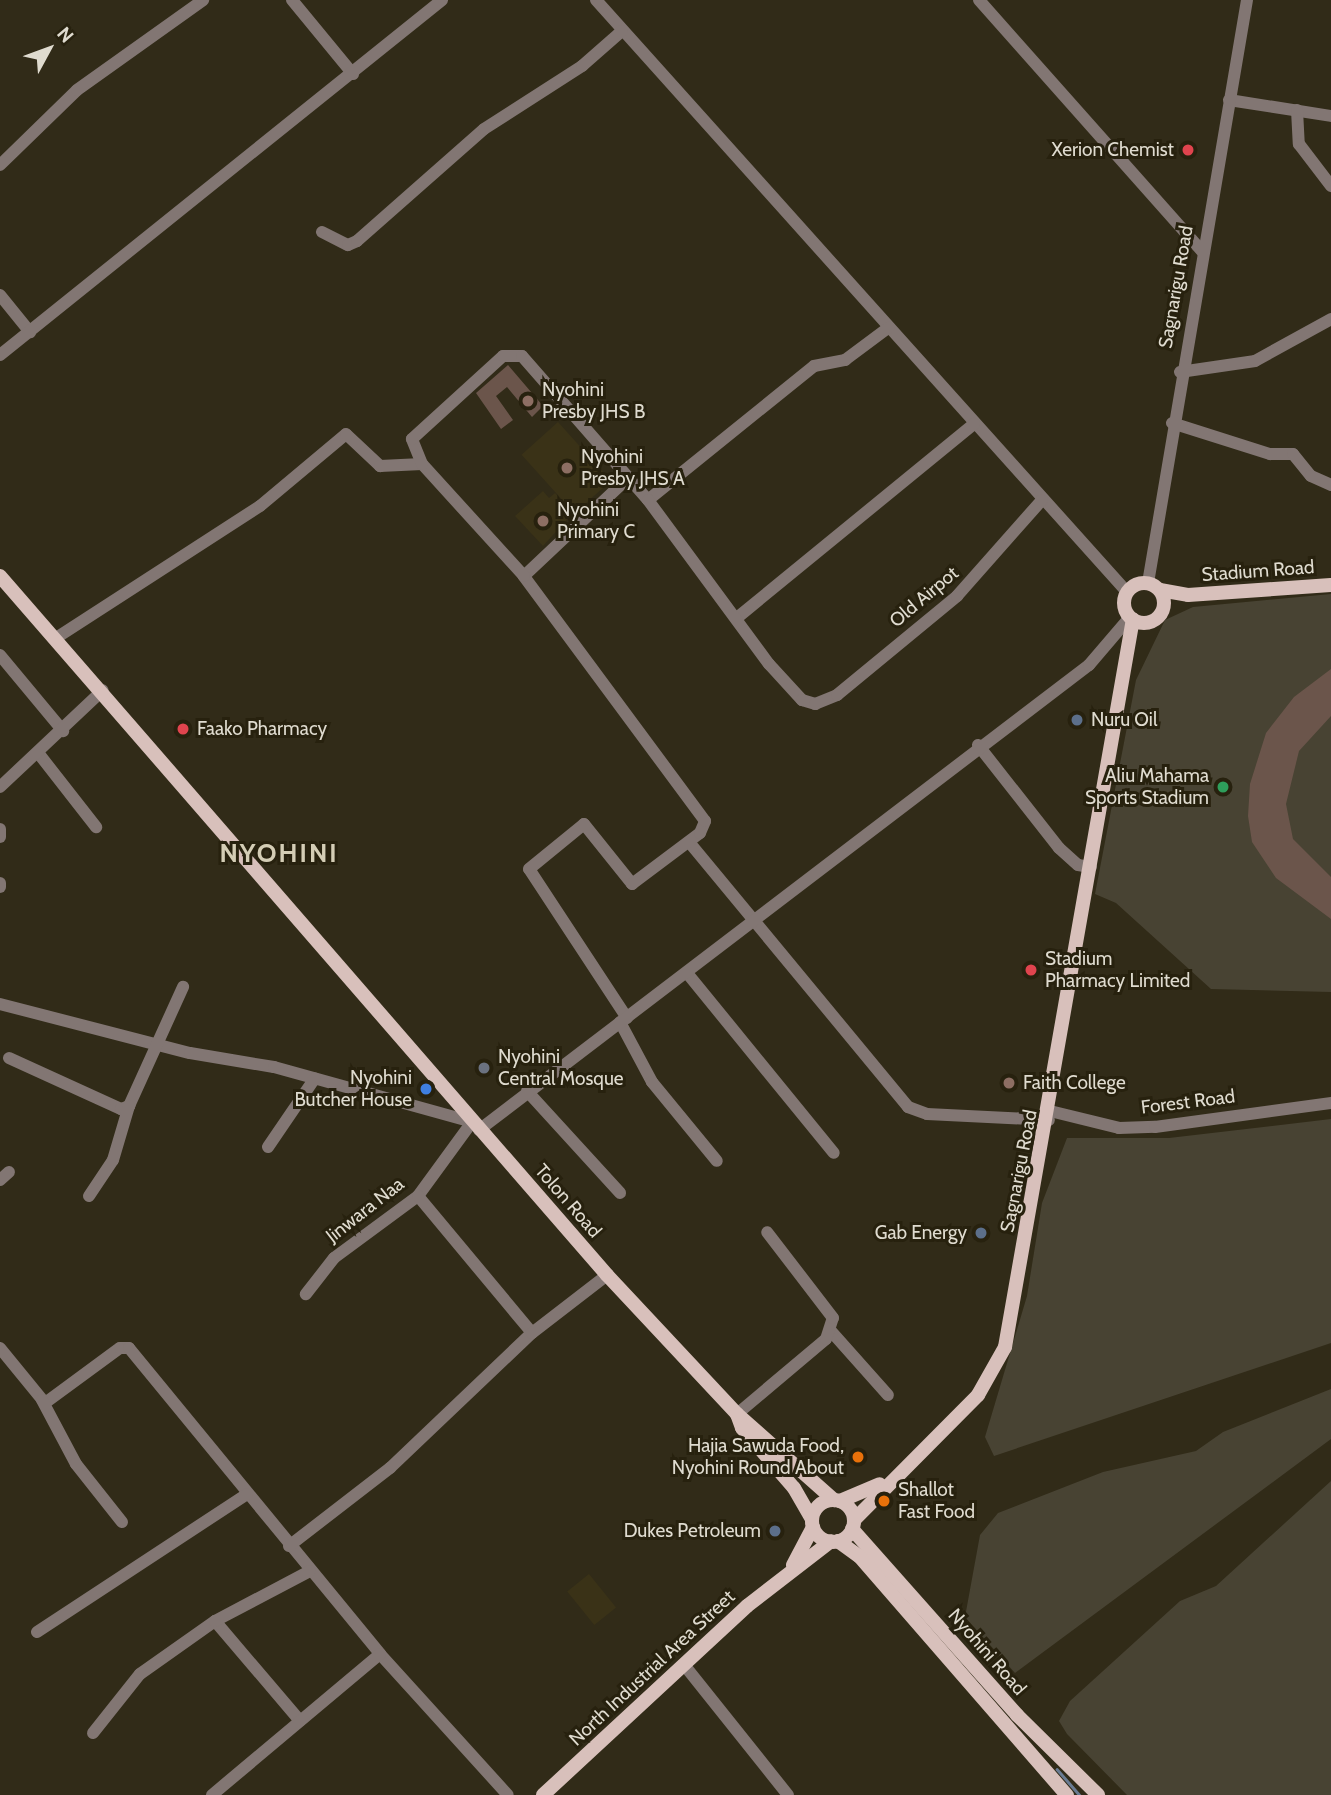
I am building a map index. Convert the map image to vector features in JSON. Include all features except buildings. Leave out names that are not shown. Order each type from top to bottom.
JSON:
[{"type":"main road","name":"Tolon Road","points":[[1,579],[103,690],[379,1006],[476,1126],[607,1275],[737,1414]]},
{"type":"main road","name":"Stadium Road","points":[[1154,586],[1188,595],[1331,585]]},
{"type":"main road","points":[[1127,592],[1154,586],[1158,616],[1132,618]]},
{"type":"main road","name":"Sagnarigu Road","points":[[835,1541],[853,1525],[888,1480],[978,1395],[997,1366],[1050,1115],[1091,867],[1130,659],[1132,618],[1127,592]]},
{"type":"main road","name":"Stadium Road","points":[[1158,616],[1188,595]]},
{"type":"main road","name":"Sagnarigu Road","points":[[1130,659],[1158,616]]},
{"type":"main road","points":[[737,1414],[741,1428],[794,1488],[813,1523]]},
{"type":"main road","name":"Nyohini Road","points":[[737,1414],[837,1501],[853,1525],[1017,1715],[1098,1795]]},
{"type":"main road","name":"Sagnarigu Road","points":[[813,1523],[818,1507],[888,1480]]},
{"type":"main road","name":"Nyohini Road","points":[[813,1523],[859,1556],[1067,1795]]},
{"type":"main road","name":"North Industrial Area Street","points":[[789,1572],[813,1523]]},
{"type":"main road","name":"North Industrial Area Street","points":[[543,1795],[789,1572],[835,1541]]},
{"type":"street","points":[[0,165],[77,90],[203,0]]},
{"type":"street","points":[[292,0],[353,74]]},
{"type":"street","points":[[0,355],[442,0]]},
{"type":"street","points":[[596,0],[1127,592]]},
{"type":"street","points":[[979,0],[1202,251]]},
{"type":"street","name":"Sagnarigu Road","points":[[1154,586],[1180,372],[1247,0]]},
{"type":"street","points":[[322,232],[348,245],[357,241],[484,130],[622,31]]},
{"type":"street","points":[[1229,100],[1331,116]]},
{"type":"street","points":[[1297,110],[1299,144],[1331,186]]},
{"type":"street","points":[[0,296],[30,332]]},
{"type":"street","points":[[1180,372],[1255,361],[1331,319]]},
{"type":"street","points":[[648,500],[814,366],[845,360],[888,328]]},
{"type":"street","points":[[717,1161],[652,1082],[623,1020],[529,869],[584,824],[632,884],[688,842],[705,821],[524,576],[422,464],[412,439],[503,356],[514,354],[648,500],[738,617],[974,424]]},
{"type":"street","points":[[1172,423],[1270,454],[1293,454],[1311,476],[1331,485]]},
{"type":"street","points":[[56,638],[260,506],[346,434],[380,466],[422,464]]},
{"type":"street","points":[[524,576],[628,478]]},
{"type":"street","name":"Old Airpot","points":[[738,617],[769,664],[802,700],[815,704],[837,695],[957,596],[1042,500]]},
{"type":"street","name":"Jinwara Naa","points":[[306,1294],[334,1258],[418,1196],[476,1126],[687,973],[978,745],[1089,665],[1132,618]]},
{"type":"street","points":[[0,655],[63,731]]},
{"type":"street","points":[[0,787],[39,754],[103,690]]},
{"type":"street","points":[[978,745],[1059,848],[1079,865],[1091,867]]},
{"type":"street","points":[[39,754],[96,827]]},
{"type":"street","points":[[0,829],[0,836]]},
{"type":"street","name":"Forest Road","points":[[688,842],[752,924],[908,1107],[927,1114],[1050,1115],[1143,1128],[1331,1103]]},
{"type":"street","points":[[687,973],[834,1153]]},
{"type":"street","points":[[89,1196],[113,1160],[153,1043],[183,987]]},
{"type":"street","points":[[0,1004],[153,1043],[315,1078],[476,1126]]},
{"type":"street","points":[[9,1058],[121,1109],[130,1106]]},
{"type":"street","points":[[268,1147],[315,1078]]},
{"type":"street","points":[[527,1091],[620,1193]]},
{"type":"street","points":[[418,1196],[532,1333]]},
{"type":"street","points":[[767,1232],[830,1308],[830,1330],[888,1395]]},
{"type":"street","points":[[289,1546],[390,1468],[532,1333],[607,1275]]},
{"type":"street","points":[[737,1414],[830,1330]]},
{"type":"street","points":[[42,1401],[126,1346],[380,1654],[508,1795]]},
{"type":"street","points":[[0,1348],[42,1401],[76,1464],[122,1522]]},
{"type":"street","points":[[37,1632],[247,1494]]},
{"type":"street","points":[[93,1733],[127,1698],[140,1674],[215,1621],[310,1571]]},
{"type":"street","points":[[215,1621],[300,1721]]},
{"type":"street","points":[[212,1795],[380,1654]]},
{"type":"street","points":[[685,1666],[788,1795]]},
{"type":"shaded area","name":"Nyohini Presby JHS A","points":[[558,422],[611,481],[574,513],[522,455]]},
{"type":"shaded area","name":"Nyohini Primary C","points":[[543,491],[549,498],[555,493],[573,513],[543,546],[515,516]]},
{"type":"shaded area","name":"Aliu Mahama Sports Stadium","points":[[1331,594],[1331,992],[1211,989],[1116,903],[1095,894],[1136,680],[1165,620],[1193,607]]},
{"type":"shaded area","points":[[1331,1119],[1331,1343],[994,1456],[985,1437],[1027,1296],[1042,1203],[1067,1138],[1169,1138]]},
{"type":"shaded area","points":[[1331,1389],[1331,1439],[1015,1673],[965,1617],[980,1535],[998,1513],[1103,1472],[1196,1451],[1223,1432]]},
{"type":"shaded area","points":[[1331,1481],[1331,1795],[1127,1795],[1067,1734],[1059,1721],[1070,1701],[1180,1601],[1216,1586]]},
{"type":"shaded area","points":[[589,1574],[616,1607],[594,1625],[567,1592]]},
{"type":"waterway","points":[[1057,1769],[1080,1795]]},
{"type":"place","name":"Xerion Chemist","points":[[1188,150]]},
{"type":"place","name":"Nyohini Presby JHS B","points":[[528,401]]},
{"type":"place","name":"Nyohini Presby JHS A","points":[[567,468]]},
{"type":"place","name":"Nyohini Primary C","points":[[543,521]]},
{"type":"place","name":"Nuru Oil","points":[[1077,720]]},
{"type":"place","name":"Faako Pharmacy","points":[[183,729]]},
{"type":"place","name":"Aliu Mahama Sports Stadium","points":[[1223,787]]},
{"type":"place","name":"Stadium Pharmacy Limited","points":[[1031,970]]},
{"type":"place","name":"Nyohini Central Mosque","points":[[484,1068]]},
{"type":"place","name":"Faith College","points":[[1009,1083]]},
{"type":"place","name":"Nyohini Butcher House","points":[[426,1089]]},
{"type":"place","name":"Gab Energy","points":[[981,1233]]},
{"type":"place","name":"Hajia Sawuda Food, Nyohini Round About","points":[[858,1457]]},
{"type":"place","name":"Shallot Fast Food","points":[[884,1501]]},
{"type":"place","name":"Dukes Petroleum","points":[[775,1531]]},
{"type":"district","name":"NYOHINI","points":[[279,854]]}]
